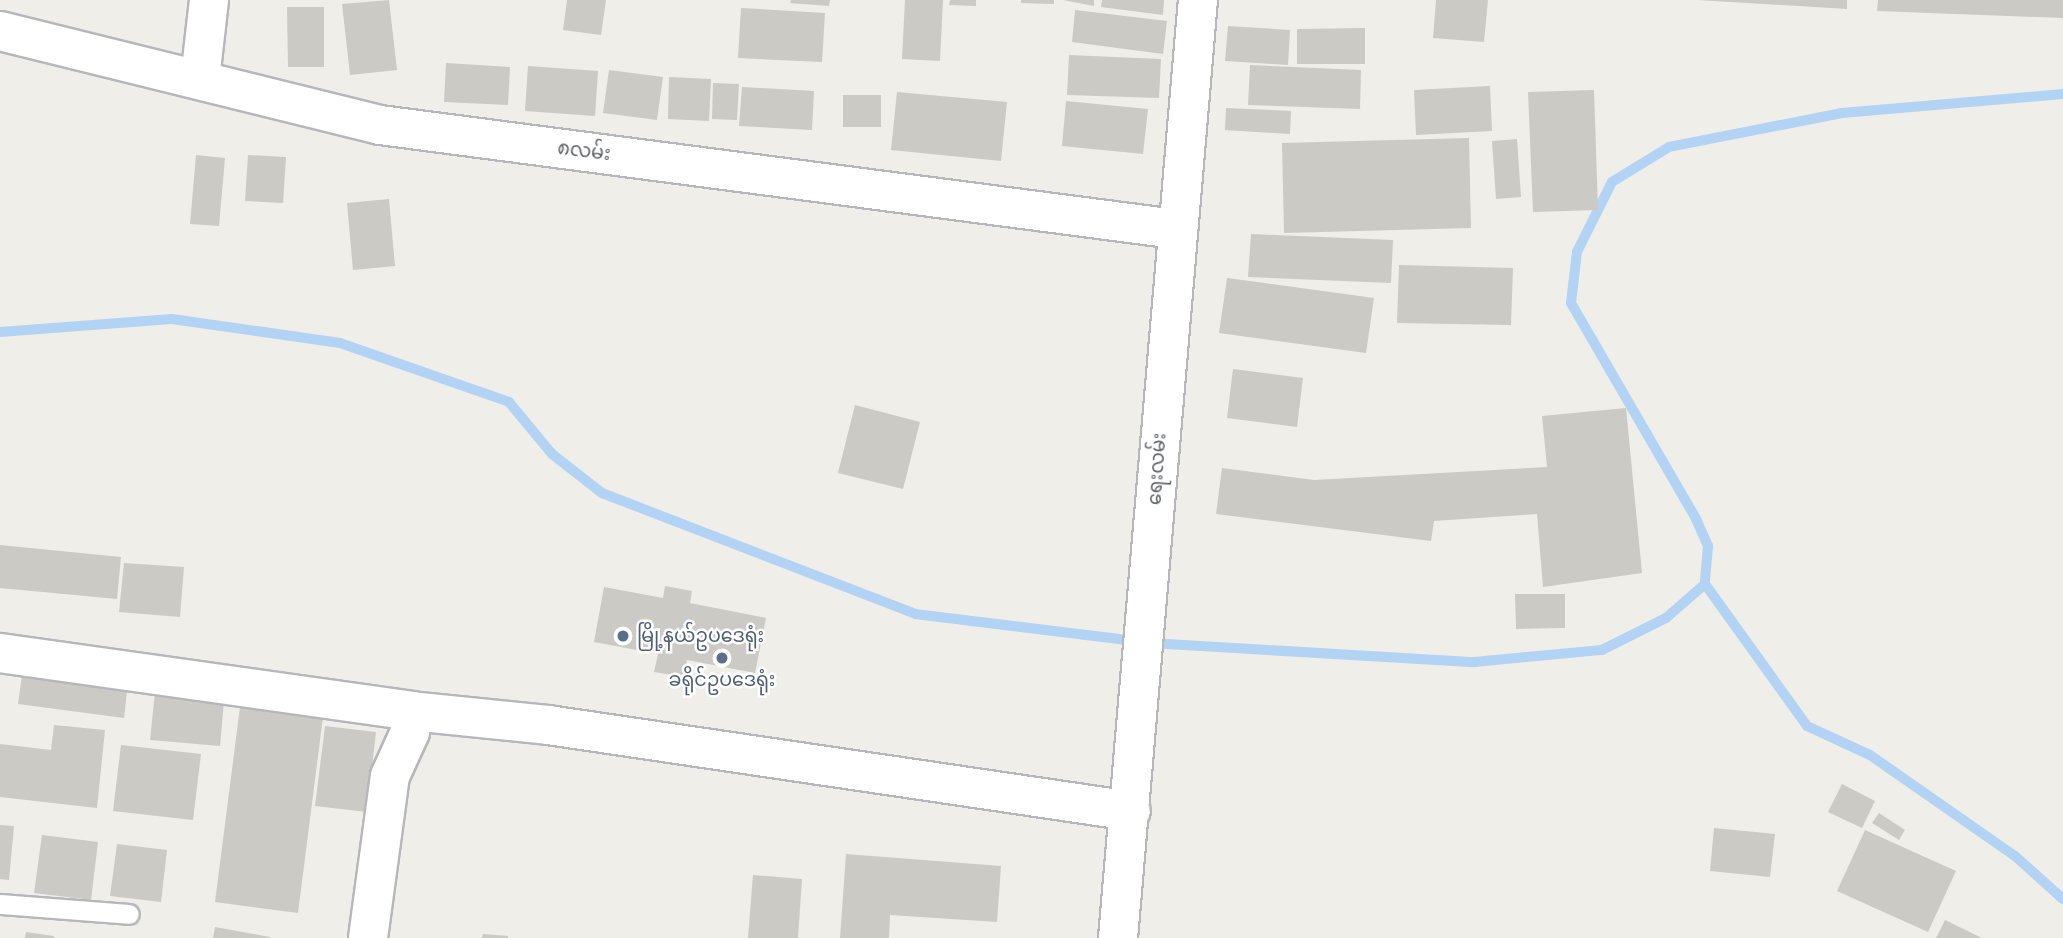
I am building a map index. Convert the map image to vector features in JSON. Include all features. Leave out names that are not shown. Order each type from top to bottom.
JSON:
[{"type":"street","points":[[200,79],[209,0]]},
{"type":"street","name":"ရေးလမ်း","points":[[1118,938],[1131,811],[1175,229],[1198,0]]},
{"type":"street","name":"၈လမ်း","points":[[0,31],[380,125],[1175,229]]},
{"type":"street","points":[[0,653],[411,711],[548,724],[1131,811]]},
{"type":"street","points":[[368,938],[390,776],[410,732],[411,711]]},
{"type":"lane","points":[[0,904],[129,914]]},
{"type":"building","points":[[389,0],[397,70],[350,75],[342,4]]},
{"type":"building","points":[[567,0],[606,0],[601,35],[563,30]]},
{"type":"building","points":[[791,0],[830,0],[829,6],[790,3]]},
{"type":"building","points":[[905,0],[943,0],[940,61],[902,59]]},
{"type":"building","points":[[950,0],[976,0],[976,6],[949,5]]},
{"type":"building","points":[[1021,0],[1054,0],[1054,4],[1021,3]]},
{"type":"building","points":[[1063,0],[1094,0],[1094,6]]},
{"type":"building","points":[[1102,0],[1164,0],[1163,15],[1101,7]]},
{"type":"building","points":[[1436,0],[1488,0],[1484,42],[1433,38]]},
{"type":"building","points":[[1697,0],[1847,0],[1847,9]]},
{"type":"building","points":[[1878,0],[2063,0],[2063,18],[1877,11]]},
{"type":"building","points":[[287,7],[324,7],[324,67],[288,67]]},
{"type":"building","points":[[741,8],[825,13],[822,62],[738,58]]},
{"type":"building","points":[[1075,10],[1167,21],[1163,54],[1072,42]]},
{"type":"building","points":[[1228,26],[1290,30],[1288,65],[1225,61]]},
{"type":"building","points":[[1365,28],[1365,64],[1297,64],[1297,29]]},
{"type":"building","points":[[1069,55],[1161,59],[1159,98],[1067,95]]},
{"type":"building","points":[[446,63],[510,67],[508,105],[444,102]]},
{"type":"building","points":[[1250,65],[1361,70],[1360,109],[1248,105]]},
{"type":"building","points":[[528,66],[598,71],[595,116],[525,111]]},
{"type":"building","points":[[609,70],[663,77],[657,120],[603,113]]},
{"type":"building","points":[[669,77],[711,79],[709,121],[668,119]]},
{"type":"building","points":[[713,83],[739,84],[737,120],[712,119]]},
{"type":"building","points":[[1490,86],[1492,131],[1416,135],[1414,90]]},
{"type":"building","points":[[742,87],[814,91],[812,130],[739,126]]},
{"type":"building","points":[[1594,90],[1598,210],[1533,212],[1528,92]]},
{"type":"building","points":[[897,92],[1007,102],[1001,161],[891,150]]},
{"type":"building","points":[[843,95],[881,95],[881,127],[843,127]]},
{"type":"building","points":[[1066,101],[1148,109],[1143,154],[1062,146]]},
{"type":"building","points":[[1226,108],[1291,111],[1290,134],[1225,130]]},
{"type":"building","points":[[1469,138],[1471,228],[1284,233],[1282,143]]},
{"type":"building","points":[[1517,139],[1521,197],[1496,199],[1492,141]]},
{"type":"building","points":[[196,155],[225,158],[219,226],[190,224]]},
{"type":"building","points":[[248,155],[286,157],[283,203],[245,201]]},
{"type":"building","points":[[389,199],[395,266],[353,270],[347,203]]},
{"type":"building","points":[[1251,234],[1393,240],[1391,283],[1248,277]]},
{"type":"building","points":[[1399,265],[1513,268],[1511,325],[1397,323]]},
{"type":"building","points":[[1227,278],[1374,298],[1366,353],[1219,333]]},
{"type":"building","points":[[1233,369],[1303,378],[1297,427],[1227,418]]},
{"type":"building","points":[[855,405],[920,422],[903,489],[838,473]]},
{"type":"building","points":[[1626,408],[1642,573],[1543,587],[1537,514],[1434,521],[1431,541],[1216,514],[1222,468],[1314,480],[1547,467],[1542,416]]},
{"type":"building","points":[[0,545],[121,557],[117,599],[0,588]]},
{"type":"building","points":[[124,563],[184,567],[180,617],[119,612]]},
{"type":"building","points":[[665,586],[692,591],[690,603],[766,618],[755,673],[687,660],[684,677],[654,672],[658,654],[594,642],[604,587],[663,598]]},
{"type":"building","points":[[1515,594],[1565,594],[1565,628],[1516,629]]},
{"type":"building","points":[[24,661],[129,675],[124,718],[18,704]]},
{"type":"building","points":[[156,683],[225,690],[220,746],[150,740]]},
{"type":"building","points":[[240,707],[323,717],[298,913],[215,902]]},
{"type":"building","points":[[54,725],[105,730],[97,808],[0,797],[0,744],[51,750]]},
{"type":"building","points":[[325,726],[376,732],[367,812],[315,806]]},
{"type":"building","points":[[121,745],[201,754],[193,820],[113,811]]},
{"type":"building","points":[[1842,784],[1875,801],[1862,828],[1828,812]]},
{"type":"building","points":[[1879,813],[1905,830],[1899,840],[1872,823]]},
{"type":"building","points":[[0,825],[14,826],[9,880],[0,879]]},
{"type":"building","points":[[1714,828],[1775,834],[1770,877],[1710,871]]},
{"type":"building","points":[[1865,830],[1956,871],[1928,932],[1837,891]]},
{"type":"building","points":[[42,835],[98,842],[91,900],[34,893]]},
{"type":"building","points":[[117,844],[167,850],[161,902],[110,896]]},
{"type":"building","points":[[846,854],[1001,866],[997,922],[890,915],[889,938],[840,938]]},
{"type":"building","points":[[753,875],[802,879],[798,938],[748,938]]},
{"type":"building","points":[[1945,920],[1982,938],[1936,938]]},
{"type":"building","points":[[215,927],[270,937],[270,938],[213,938]]},
{"type":"building","points":[[26,932],[54,936],[54,938],[25,938]]},
{"type":"building","points":[[483,934],[508,936],[508,938],[482,938]]},
{"type":"waterway","points":[[2063,94],[1842,113],[1669,147],[1612,182],[1577,252],[1571,303],[1696,519],[1708,546],[1705,584],[1807,726],[1870,755],[2015,856],[2063,899]]},
{"type":"waterway","points":[[0,332],[172,319],[340,343],[509,402],[552,454],[602,493],[915,614],[1135,641]]},
{"type":"waterway","points":[[1150,643],[1474,662],[1602,650],[1666,618],[1705,584]]},
{"type":"place","name":"မြို့နယ်ဥပဒေရုံး","points":[[623,636]]},
{"type":"place","name":"ခရိုင်ဥပဒေရုံး","points":[[722,658]]}]
